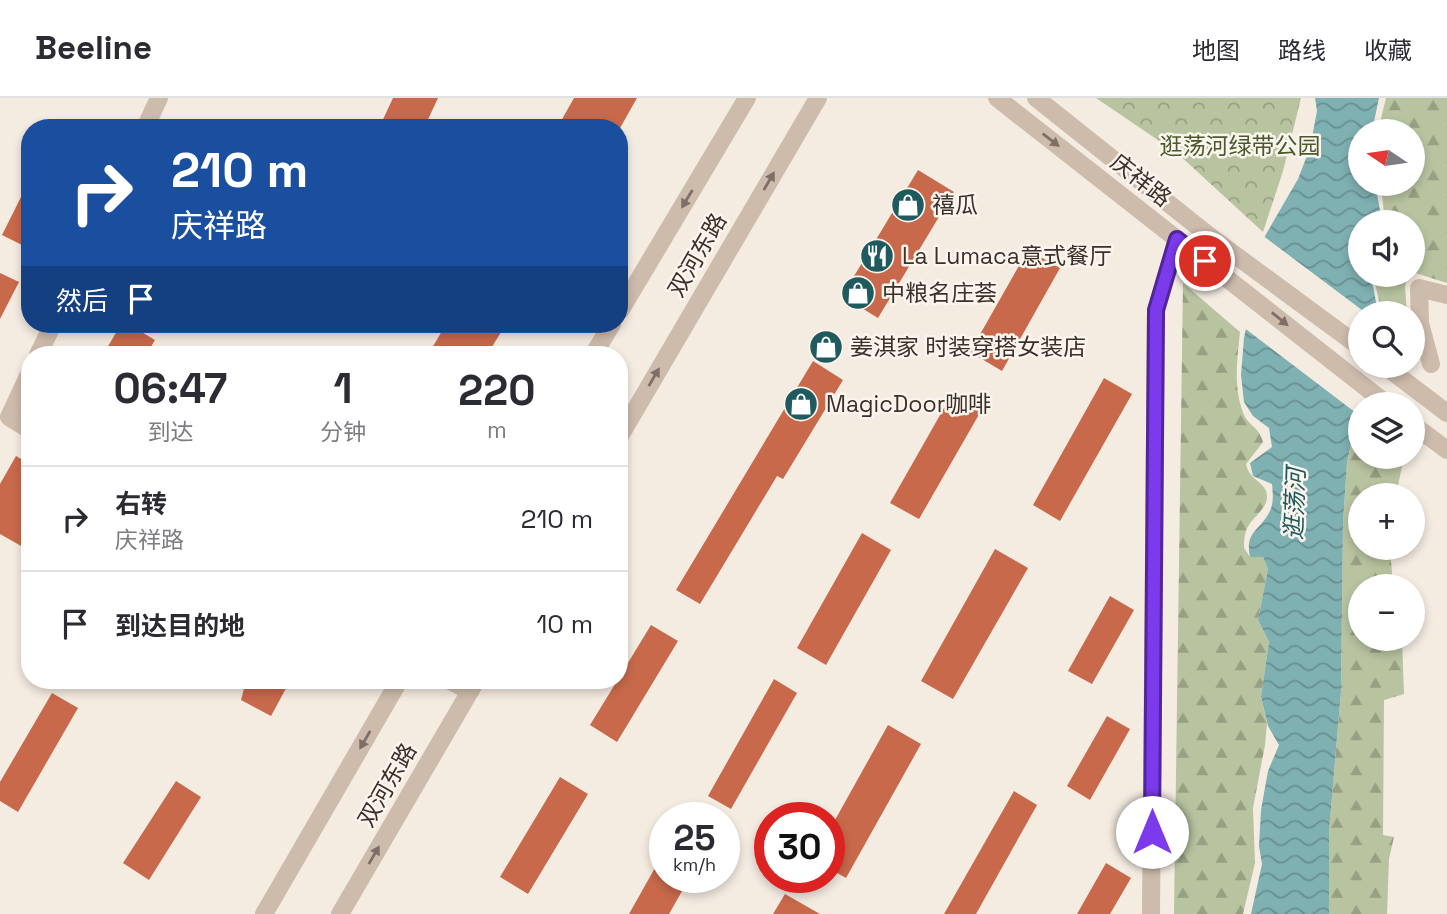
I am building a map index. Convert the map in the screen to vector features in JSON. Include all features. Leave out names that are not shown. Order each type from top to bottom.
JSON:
[{"type":"street","points":[[149,119],[159,98]]},
{"type":"street","name":"双河东路","points":[[628,299],[747,98]]},
{"type":"street","name":"双河东路","points":[[628,422],[818,98]]},
{"type":"street","name":"庆祥路","points":[[997,98],[1372,392]]},
{"type":"street","name":"庆祥路","points":[[1036,98],[1230,251],[1348,338]]},
{"type":"street","points":[[1151,914],[1156,310],[1177,239]]},
{"type":"street","points":[[1431,364],[1420,323],[1419,288],[1447,295]]},
{"type":"street","points":[[1401,378],[1447,412]]},
{"type":"street","points":[[21,390],[4,423],[21,428]]},
{"type":"street","points":[[1425,434],[1447,450]]},
{"type":"street","name":"双河东路","points":[[264,914],[394,689]]},
{"type":"street","name":"双河东路","points":[[340,914],[471,689]]},
{"type":"green space","name":"逛荡河绿带公园","points":[[1096,98],[1301,98],[1283,171],[1263,232],[1177,153]]},
{"type":"green space","points":[[1386,98],[1447,98],[1447,283],[1425,276],[1425,210],[1384,210],[1382,196],[1425,196],[1425,119],[1381,119]]},
{"type":"green space","points":[[1183,283],[1240,332],[1238,395],[1244,415],[1263,442],[1246,464],[1250,473],[1264,487],[1267,497],[1263,507],[1248,526],[1244,548],[1250,557],[1263,557],[1268,569],[1258,620],[1269,642],[1261,697],[1267,723],[1265,745],[1253,808],[1255,863],[1243,914],[1174,914]]},
{"type":"green space","points":[[1376,287],[1405,287],[1406,301],[1379,301]]},
{"type":"green space","points":[[1348,458],[1348,469],[1401,469],[1399,483],[1348,483],[1348,560],[1391,560],[1392,574],[1348,574],[1348,651],[1402,651],[1404,694],[1384,700],[1383,835],[1394,837],[1389,859],[1387,914],[1329,914],[1329,830],[1341,691],[1343,523]]},
{"type":"water","name":"逛荡河","points":[[1315,98],[1379,98],[1375,119],[1348,119],[1348,196],[1377,196],[1380,210],[1348,210],[1348,287],[1373,287],[1376,301],[1348,301],[1348,378],[1360,378],[1360,392],[1348,392],[1341,691],[1329,831],[1329,914],[1251,914],[1262,864],[1259,846],[1261,810],[1268,771],[1279,745],[1268,726],[1261,697],[1269,642],[1258,620],[1268,569],[1263,557],[1250,557],[1249,549],[1251,537],[1271,510],[1273,495],[1272,484],[1253,476],[1250,463],[1272,447],[1269,428],[1253,416],[1244,402],[1241,375],[1244,338],[1265,236],[1298,179],[1310,148],[1317,111]]},
{"type":"pier","points":[[1262,235],[1350,301],[1348,378],[1369,378],[1367,392],[1348,392],[1348,407],[1243,327]]},
{"type":"building","points":[[393,98],[438,98],[428,119],[383,119]]},
{"type":"building","points":[[574,98],[637,98],[625,119],[562,119]]},
{"type":"building","points":[[918,170],[954,192],[878,318],[842,296]]},
{"type":"building","points":[[21,197],[21,244],[2,235]]},
{"type":"building","points":[[1028,250],[1060,268],[1002,371],[970,352]]},
{"type":"building","points":[[0,273],[19,282],[0,319]]},
{"type":"building","points":[[116,333],[143,333],[155,340],[151,346],[108,346]]},
{"type":"building","points":[[441,333],[500,333],[493,346],[433,346]]},
{"type":"building","points":[[813,361],[843,380],[783,479],[777,476],[700,604],[676,590]]},
{"type":"building","points":[[1104,378],[1132,394],[1060,521],[1033,505]]},
{"type":"building","points":[[952,394],[981,411],[919,519],[890,503]]},
{"type":"building","points":[[16,456],[21,459],[21,546],[0,534],[0,484]]},
{"type":"building","points":[[862,533],[891,550],[826,665],[797,648]]},
{"type":"building","points":[[995,549],[1028,568],[953,699],[921,681]]},
{"type":"building","points":[[1110,596],[1134,610],[1092,684],[1068,671]]},
{"type":"building","points":[[651,625],[678,641],[617,742],[590,725],[612,689],[628,689],[628,663]]},
{"type":"building","points":[[774,679],[797,693],[735,802],[719,802],[708,796]]},
{"type":"building","points":[[244,689],[286,689],[271,716],[241,700]]},
{"type":"building","points":[[52,693],[78,708],[18,812],[0,801],[0,782]]},
{"type":"building","points":[[1107,716],[1130,729],[1090,800],[1067,786]]},
{"type":"building","points":[[888,725],[921,744],[846,878],[845,802]]},
{"type":"building","points":[[560,777],[588,794],[528,894],[500,877]]},
{"type":"building","points":[[176,781],[201,797],[149,880],[123,863]]},
{"type":"building","points":[[1014,791],[1037,805],[976,914],[944,914]]},
{"type":"building","points":[[1106,863],[1131,878],[1110,914],[1077,914]]},
{"type":"building","points":[[649,878],[649,893],[681,893],[669,914],[629,914]]},
{"type":"building","points":[[785,894],[820,914],[773,914]]},
{"type":"place","name":"禧瓜","points":[[908,205]]},
{"type":"place","name":"La Lumaca意式餐厅","points":[[877,256]]},
{"type":"place","name":"中粮名庄荟","points":[[858,293]]},
{"type":"place","name":"姜淇家 时装穿搭女装店","points":[[826,347]]},
{"type":"place","name":"MagicDoor咖啡","points":[[801,404]]},
{"type":"route","points":[[1152,832],[1156,310],[1177,239],[1205,261]]}]
